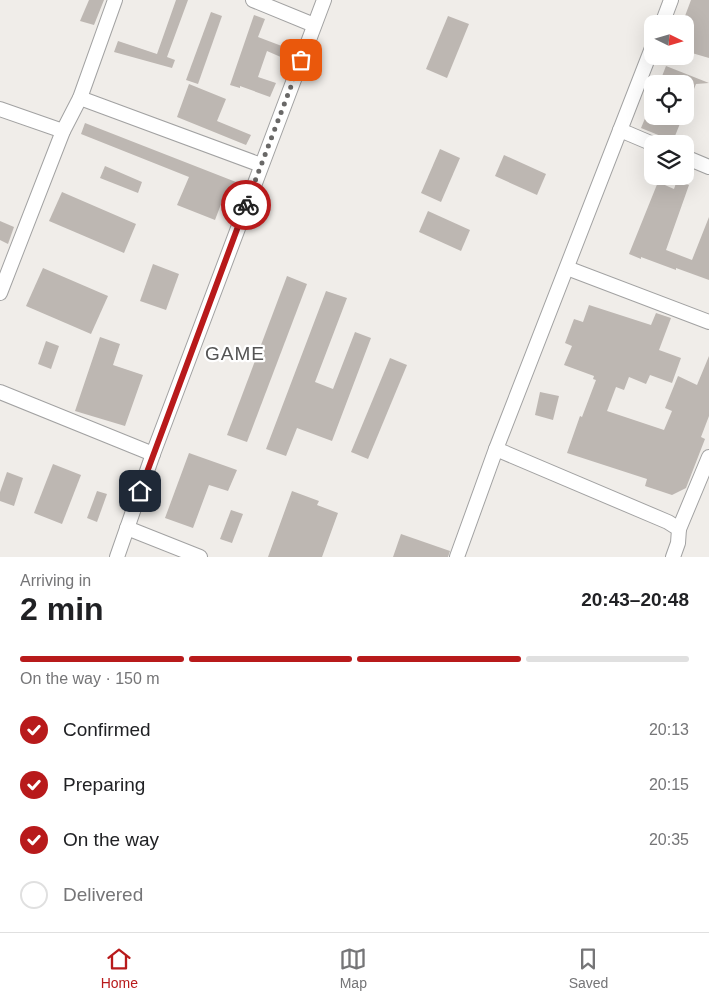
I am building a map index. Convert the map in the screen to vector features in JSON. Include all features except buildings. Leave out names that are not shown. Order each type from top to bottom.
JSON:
[{"type":"street","points":[[0,293],[63,132],[80,98],[115,0]]},
{"type":"street","points":[[253,0],[314,25]]},
{"type":"street","points":[[117,557],[153,454],[324,0]]},
{"type":"street","points":[[665,15],[671,0]]},
{"type":"street","points":[[458,557],[496,450],[645,65]]},
{"type":"street","points":[[80,98],[262,165]]},
{"type":"street","points":[[0,110],[63,132]]},
{"type":"street","points":[[620,130],[644,140]]},
{"type":"street","points":[[694,161],[709,167]]},
{"type":"street","points":[[567,268],[709,322]]},
{"type":"street","points":[[0,392],[153,454]]},
{"type":"street","points":[[496,450],[668,522],[678,529]]},
{"type":"street","points":[[673,557],[678,543],[678,529],[709,456]]},
{"type":"street","points":[[127,528],[200,557]]},
{"type":"way so far","points":[[246,205],[301,60]]},
{"type":"district","name":"GAME","points":[[235,353]]},
{"type":"route","points":[[140,491],[246,205]]}]
